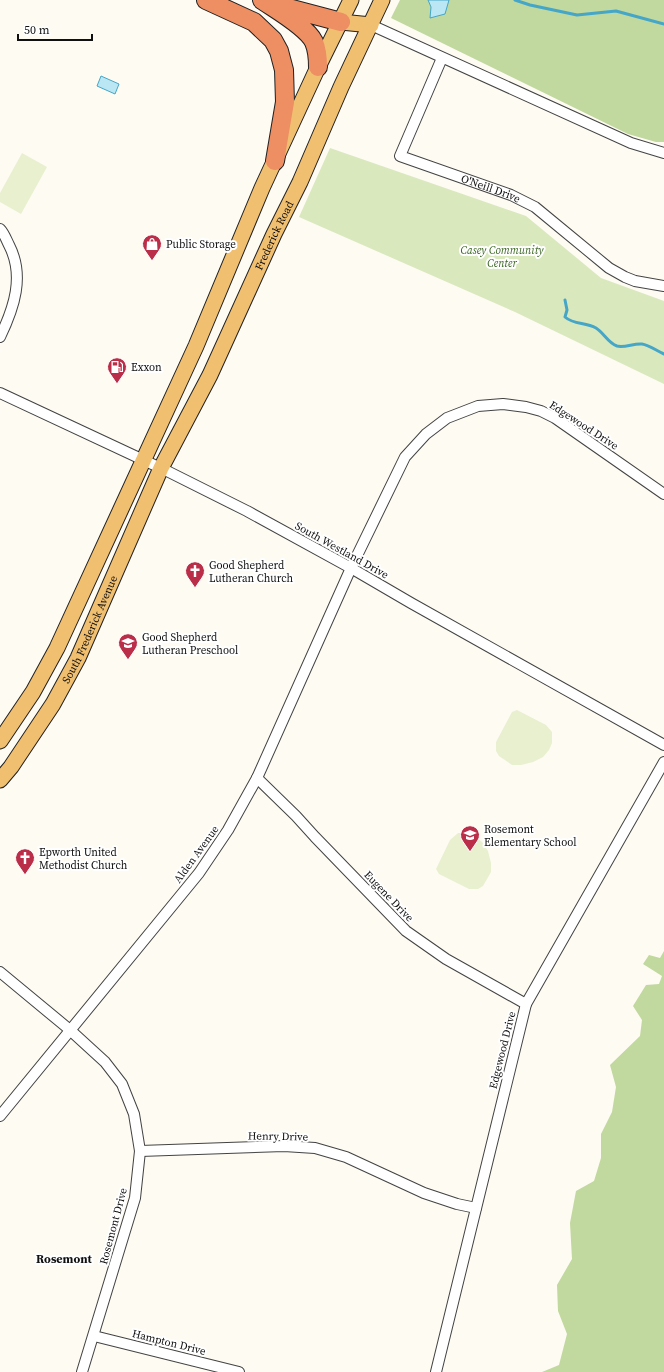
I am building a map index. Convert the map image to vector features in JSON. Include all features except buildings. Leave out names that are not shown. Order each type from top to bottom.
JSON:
[{"type":"highway","points":[[206,0],[254,22],[273,40],[279,51],[284,70],[285,102],[275,161]]},
{"type":"highway","points":[[262,0],[341,22]]},
{"type":"highway","points":[[262,0],[295,22],[313,40],[317,55],[318,67]]},
{"type":"main road","points":[[144,460],[196,346],[248,220],[318,67],[351,0]]},
{"type":"main road","name":"Frederick Road","points":[[162,468],[210,375],[274,234],[300,182],[341,87],[382,0]]},
{"type":"main road","points":[[341,22],[371,25]]},
{"type":"main road","name":"South Frederick Avenue","points":[[0,741],[33,692],[57,648],[144,460]]},
{"type":"main road","name":"South Frederick Avenue","points":[[0,780],[11,767],[53,704],[78,658],[162,468]]},
{"type":"street","points":[[371,25],[631,144],[664,153]]},
{"type":"street","name":"O'Neill Drive","points":[[442,58],[400,156],[511,195],[536,207],[609,268],[625,277],[664,286]]},
{"type":"street","points":[[0,229],[13,251],[18,283],[10,315],[0,337]]},
{"type":"street","name":"South Westland Drive","points":[[0,393],[162,468],[247,511],[664,745]]},
{"type":"street","name":"Edgewood Drive","points":[[351,568],[405,457],[426,434],[447,418],[478,406],[503,404],[526,407],[541,411],[555,418],[664,494]]},
{"type":"street","name":"Alden Avenue","points":[[0,1116],[199,873],[228,830],[257,778],[351,568]]},
{"type":"street","name":"Edgewood Drive","points":[[436,1372],[526,1004],[664,762]]},
{"type":"street","name":"Eugene Drive","points":[[257,778],[296,816],[314,837],[406,931],[446,959],[526,1004]]},
{"type":"street","name":"Rosemont Drive","points":[[0,972],[70,1030],[105,1062],[122,1084],[134,1114],[140,1151],[135,1198],[82,1372]]},
{"type":"street","name":"Henry Drive","points":[[140,1151],[284,1146],[315,1148],[346,1157],[424,1193],[457,1204],[476,1208]]},
{"type":"street","name":"Hampton Drive","points":[[94,1336],[239,1372]]},
{"type":"green space","points":[[400,0],[664,0],[664,142],[656,142],[628,134],[391,18]]},
{"type":"green space","name":"Casey Community Center","points":[[330,148],[526,216],[601,278],[664,301],[664,384],[515,312],[299,217]]},
{"type":"green space","points":[[22,153],[47,167],[21,214],[0,202],[0,193]]},
{"type":"green space","points":[[517,710],[546,725],[552,732],[552,743],[549,750],[543,757],[533,762],[521,765],[512,765],[499,756],[496,751],[496,742],[512,712]]},
{"type":"green space","points":[[458,833],[468,833],[475,836],[482,842],[488,851],[491,863],[491,872],[483,886],[478,889],[469,889],[439,874],[436,869],[450,840]]},
{"type":"green space","points":[[664,951],[664,1372],[542,1372],[559,1365],[567,1334],[558,1311],[557,1285],[572,1259],[570,1223],[576,1191],[594,1181],[601,1158],[601,1134],[612,1112],[616,1087],[610,1065],[640,1036],[642,1020],[633,1006],[646,985],[659,984],[662,976],[643,964],[649,955],[660,958]]},
{"type":"water","points":[[428,0],[449,0],[445,14],[430,18],[431,7]]},
{"type":"water","points":[[101,76],[119,84],[115,94],[97,86]]},
{"type":"waterway","points":[[515,0],[530,5],[577,15],[616,11],[664,24]]},
{"type":"waterway","points":[[565,300],[567,310],[565,317],[568,320],[596,328],[614,345],[623,346],[642,344],[664,354]]},
{"type":"place","name":"Public Storage","points":[[152,261]]},
{"type":"place","name":"Exxon","points":[[117,384]]},
{"type":"place","name":"Good Shepherd Lutheran Church","points":[[195,588]]},
{"type":"place","name":"Good Shepherd Lutheran Preschool","points":[[128,660]]},
{"type":"place","name":"Rosemont Elementary School","points":[[470,852]]},
{"type":"place","name":"Epworth United Methodist Church","points":[[25,875]]},
{"type":"district","name":"Rosemont","points":[[64,1259]]}]
